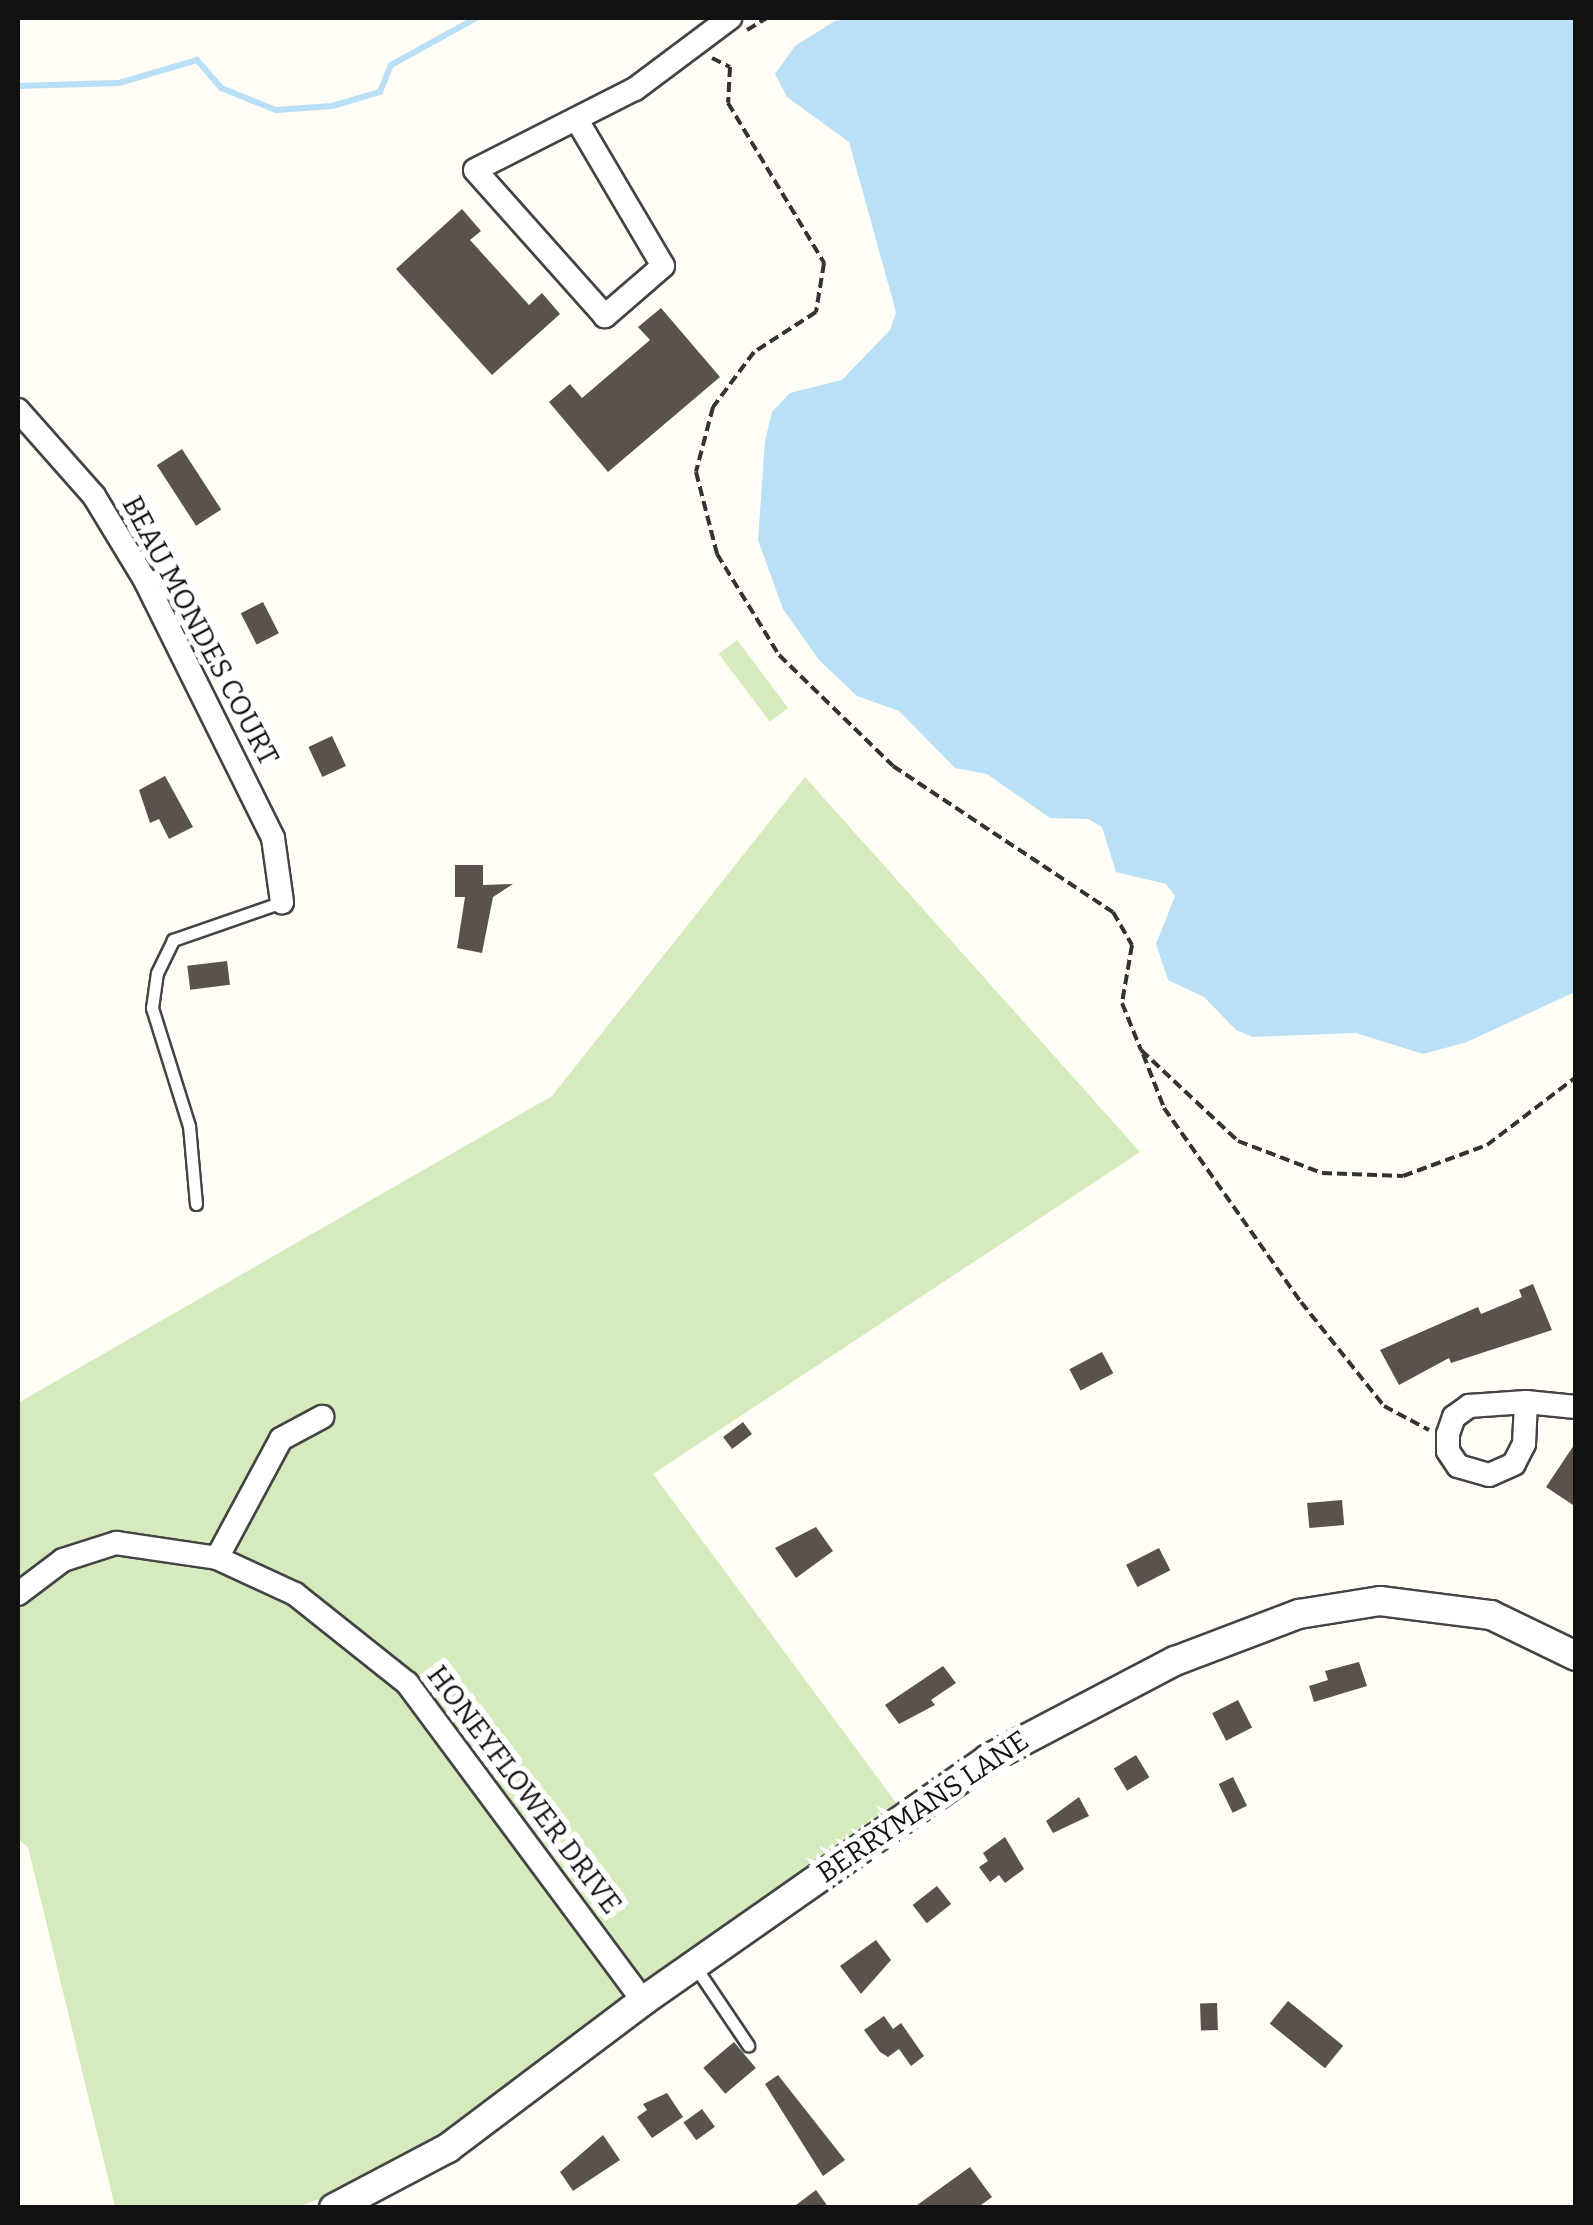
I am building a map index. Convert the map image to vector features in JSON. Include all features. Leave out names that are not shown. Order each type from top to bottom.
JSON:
[{"type":"street","points":[[576,120],[663,266],[606,316],[474,170],[635,89],[730,18]]},
{"type":"street","name":"BEAU MONDES COURT","points":[[18,410],[94,496],[145,580],[273,838],[282,902]]},
{"type":"street","points":[[1526,1402],[1521,1456],[1503,1471],[1474,1474],[1458,1466],[1448,1451],[1448,1434],[1454,1417],[1469,1406],[1526,1402],[1576,1407]]},
{"type":"street","points":[[217,1558],[281,1438],[322,1417]]},
{"type":"street","name":"HONEYFLOWER DRIVE","points":[[18,1594],[89,1548],[140,1544],[217,1558],[295,1594],[407,1683],[643,2001]]},
{"type":"street","name":"BERRYMANS LANE","points":[[334,2208],[448,2148],[643,2001],[1038,1728],[1262,1627],[1337,1606],[1437,1603],[1520,1625],[1576,1656]]},
{"type":"lane","points":[[196,1204],[189,1126],[152,1008],[157,973],[173,940],[282,902]]},
{"type":"lane","points":[[694,1965],[748,2044]]},
{"type":"path","points":[[712,58],[730,68],[728,102],[824,262],[816,312],[754,352],[706,420],[696,472],[718,554],[779,655],[893,766],[1113,912],[1132,945],[1122,1003],[1164,1108],[1312,1317],[1384,1406],[1417,1428],[1448,1434]]},
{"type":"path","points":[[1141,1050],[1238,1141],[1322,1173],[1361,1178],[1441,1167],[1487,1145],[1576,1077]]},
{"type":"green space","points":[[737,640],[788,708],[770,722],[719,654]]},
{"type":"green space","points":[[805,777],[1140,1152],[653,1474],[900,1808],[406,2164],[299,2207],[115,2207],[28,1847],[18,1840],[18,1403],[552,1096]]},
{"type":"water","points":[[1575,18],[1575,992],[1467,1042],[1423,1054],[1356,1033],[1253,1037],[1236,1030],[1204,997],[1168,980],[1156,944],[1175,896],[1166,884],[1116,872],[1102,827],[1088,819],[1050,818],[987,774],[955,768],[899,711],[857,696],[819,660],[783,609],[758,540],[765,441],[772,412],[790,393],[842,380],[890,330],[896,312],[849,142],[787,97],[775,74],[795,46],[835,21]]},
{"type":"building","points":[[462,209],[481,231],[470,240],[529,305],[542,293],[560,314],[492,375],[396,269]]},
{"type":"building","points":[[661,308],[720,377],[608,472],[549,402],[570,384],[582,398],[650,340],[638,327]]},
{"type":"building","points":[[182,449],[221,509],[196,526],[157,465]]},
{"type":"building","points":[[263,602],[279,633],[257,645],[241,613]]},
{"type":"building","points":[[332,736],[346,766],[322,777],[308,747]]},
{"type":"building","points":[[165,776],[193,827],[169,839],[159,819],[150,823],[139,790]]},
{"type":"building","points":[[455,865],[483,865],[483,885],[513,884],[493,897],[482,953],[457,948],[465,897],[455,897]]},
{"type":"building","points":[[227,961],[230,985],[190,990],[187,966]]},
{"type":"building","points":[[1533,1284],[1552,1330],[1451,1363],[1449,1358],[1399,1385],[1380,1350],[1478,1307],[1481,1314],[1522,1297],[1519,1290]]},
{"type":"building","points":[[1102,1352],[1113,1373],[1081,1391],[1069,1369]]},
{"type":"building","points":[[743,1422],[752,1434],[732,1449],[723,1437]]},
{"type":"building","points":[[1576,1442],[1576,1507],[1546,1487]]},
{"type":"building","points":[[1342,1500],[1344,1525],[1309,1528],[1307,1503]]},
{"type":"building","points":[[816,1527],[833,1551],[796,1578],[775,1548]]},
{"type":"building","points":[[1159,1548],[1170,1570],[1137,1587],[1126,1565]]},
{"type":"building","points":[[1359,1662],[1367,1686],[1314,1702],[1309,1686],[1328,1680],[1325,1671]]},
{"type":"building","points":[[943,1666],[956,1683],[931,1700],[935,1705],[899,1724],[885,1705]]},
{"type":"building","points":[[1238,1700],[1252,1728],[1226,1741],[1212,1713]]},
{"type":"building","points":[[1136,1755],[1149,1777],[1127,1791],[1114,1768]]},
{"type":"building","points":[[1233,1777],[1247,1806],[1233,1813],[1219,1784]]},
{"type":"building","points":[[1079,1797],[1089,1816],[1053,1833],[1046,1821]]},
{"type":"building","points":[[1005,1837],[1024,1869],[1005,1883],[999,1875],[990,1882],[979,1867],[988,1861],[983,1853]]},
{"type":"building","points":[[937,1886],[951,1904],[927,1923],[913,1905]]},
{"type":"building","points":[[876,1940],[891,1960],[861,1994],[840,1966]]},
{"type":"building","points":[[1288,2001],[1343,2046],[1325,2068],[1270,2024]]},
{"type":"building","points":[[1217,2003],[1218,2030],[1201,2031],[1200,2004]]},
{"type":"building","points":[[884,2016],[893,2029],[901,2023],[924,2056],[911,2066],[899,2049],[888,2057],[880,2052],[864,2030]]},
{"type":"building","points":[[734,2042],[756,2068],[725,2094],[703,2068]]},
{"type":"building","points":[[778,2075],[845,2160],[823,2176],[765,2084]]},
{"type":"building","points":[[667,2093],[683,2117],[652,2138],[637,2117],[647,2110],[643,2104]]},
{"type":"building","points":[[702,2109],[715,2127],[696,2140],[683,2123]]},
{"type":"building","points":[[603,2135],[620,2160],[573,2191],[560,2172]]},
{"type":"building","points":[[970,2167],[992,2197],[977,2208],[913,2208]]},
{"type":"building","points":[[816,2190],[829,2208],[792,2208]]},
{"type":"waterway","points":[[18,86],[119,83],[197,60],[221,88],[276,110],[332,106],[380,92],[391,65],[476,18]]}]
